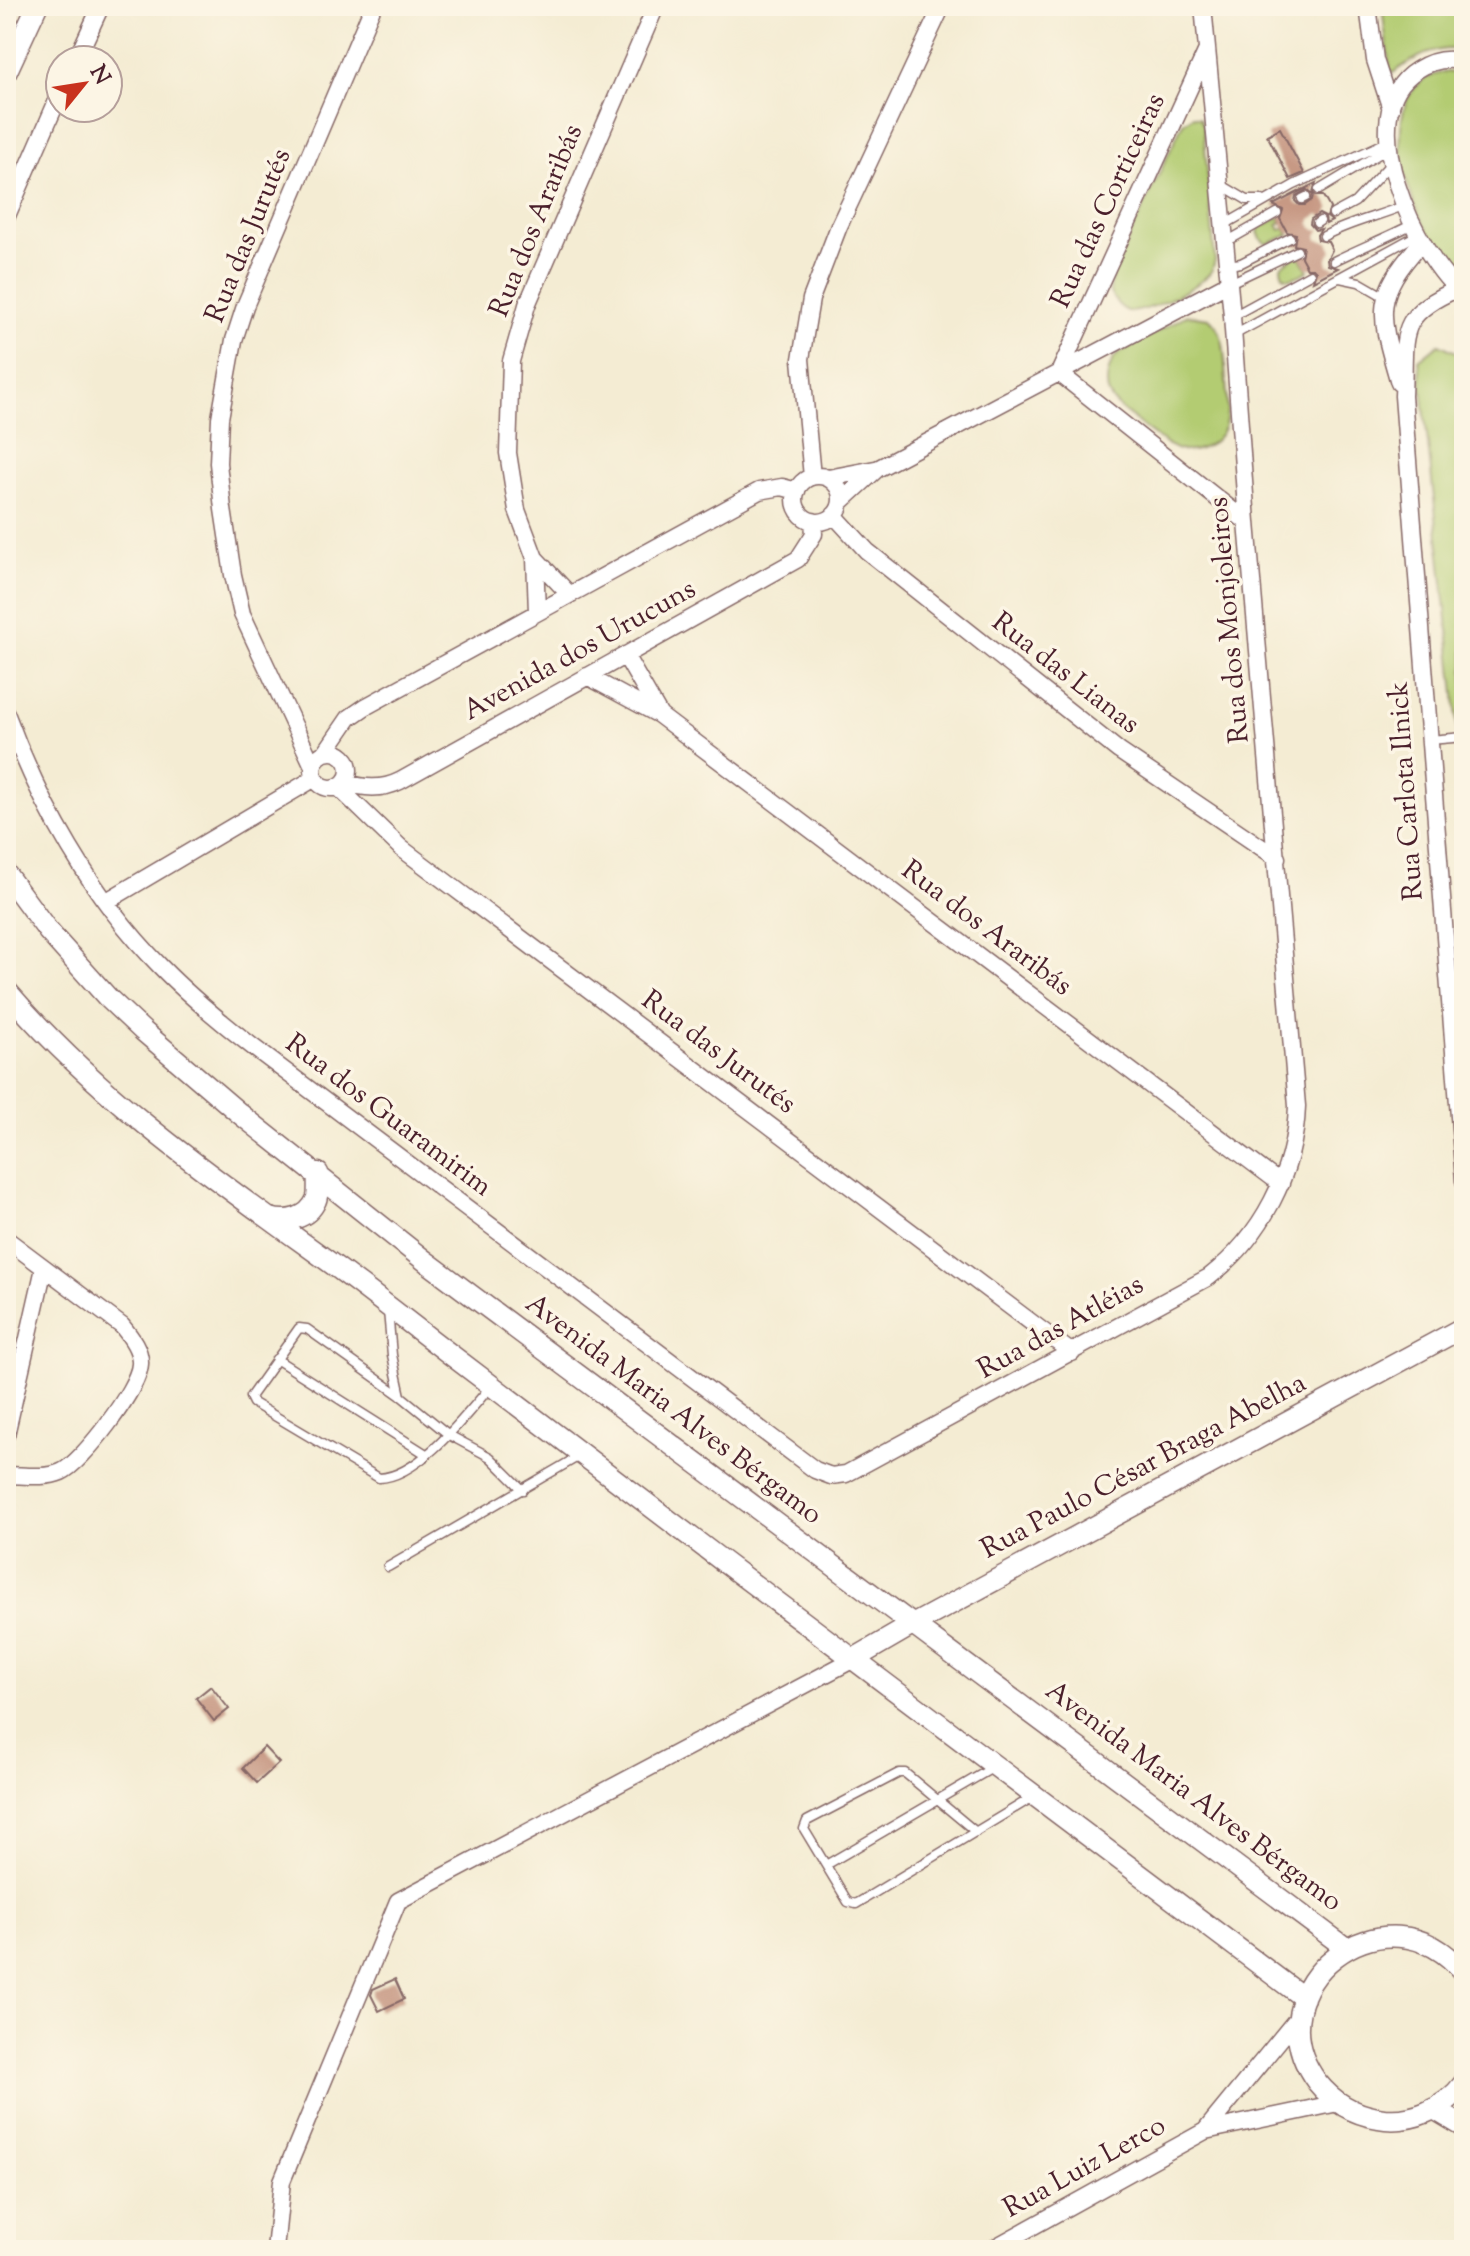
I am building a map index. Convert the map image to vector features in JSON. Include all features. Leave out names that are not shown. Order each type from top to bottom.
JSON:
[{"type":"street","points":[[6,73],[37,6]]},
{"type":"street","points":[[83,44],[101,6]]},
{"type":"street","name":"Rua das Jurutés","points":[[314,772],[242,614],[221,494],[218,463],[220,418],[234,340],[245,306],[373,6]]},
{"type":"street","name":"Rua dos Araribás","points":[[537,612],[535,558],[517,510],[512,483],[507,421],[511,361],[527,305],[656,6]]},
{"type":"street","points":[[820,477],[801,359],[811,299],[839,226],[942,6]]},
{"type":"street","name":"Rua dos Monjoleiros","points":[[1203,6],[1228,265],[1297,1106],[1292,1150],[1281,1184]]},
{"type":"street","points":[[1368,6],[1375,60],[1391,110]]},
{"type":"street","name":"Rua das Corticeiras","points":[[1059,373],[1207,51]]},
{"type":"street","points":[[1460,292],[1444,276],[1403,206],[1390,147],[1391,110],[1395,96],[1411,74],[1436,61],[1464,62]]},
{"type":"street","points":[[6,218],[47,124]]},
{"type":"street","name":"Rua Carlota Ilnick","points":[[1403,396],[1384,332],[1382,313],[1385,297],[1417,234]]},
{"type":"street","points":[[877,469],[805,480],[797,491],[800,513],[821,522],[877,469],[1229,283]]},
{"type":"street","name":"Rua Carlota Ilnick","points":[[1460,292],[1425,304],[1409,323],[1403,396],[1464,1181]]},
{"type":"street","points":[[1059,373],[1247,522]]},
{"type":"street","points":[[820,477],[838,487],[838,508]]},
{"type":"street","name":"Avenida dos Urucuns","points":[[325,753],[349,718],[365,707],[759,491],[782,487],[797,491]]},
{"type":"street","name":"Rua das Lianas","points":[[838,508],[867,551],[1119,751],[1277,858]]},
{"type":"street","name":"Avenida dos Urucuns","points":[[342,784],[370,788],[395,784],[798,559],[814,534],[813,521]]},
{"type":"street","name":"Rua dos Araribás","points":[[535,558],[569,594]]},
{"type":"street","name":"Rua dos Araribás","points":[[625,655],[659,715]]},
{"type":"street","name":"Rua dos Araribás","points":[[587,676],[659,715],[1281,1184]]},
{"type":"street","name":"Rua dos Guaramirim","points":[[6,713],[19,748],[55,822],[107,901],[160,967],[234,1032],[800,1461],[831,1476]]},
{"type":"street","points":[[107,901],[314,772],[319,756],[337,753],[346,760],[349,771],[342,784],[323,786],[314,772]]},
{"type":"street","name":"Rua das Jurutés","points":[[342,784],[401,848],[1072,1353]]},
{"type":"street","name":"Avenida Maria Alves Bérgamo","points":[[6,874],[48,931],[117,1006],[239,1113],[424,1260],[1346,1948]]},
{"type":"street","points":[[6,990],[38,1027],[113,1099],[262,1215],[1035,1796],[1302,2006]]},
{"type":"street","points":[[262,1215],[282,1222],[302,1216],[316,1200],[318,1173]]},
{"type":"street","name":"Rua das Atléias","points":[[831,1476],[846,1474],[1072,1353],[1218,1269],[1257,1226],[1281,1184]]},
{"type":"street","points":[[6,1239],[122,1326],[139,1355],[140,1365],[131,1390],[74,1464],[51,1475],[6,1475]]},
{"type":"street","points":[[6,1435],[44,1268]]},
{"type":"street","name":"Rua Paulo César Braga Abelha","points":[[852,1660],[1464,1327]]},
{"type":"street","points":[[275,2250],[282,2181],[398,1901],[852,1660]]},
{"type":"street","points":[[1460,1962],[1424,1942],[1392,1936],[1376,1937],[1346,1948],[1320,1969],[1302,2006],[1302,2048],[1315,2079],[1338,2103],[1353,2111],[1385,2120],[1418,2116],[1434,2109],[1464,2083]]},
{"type":"street","name":"Rua Luiz Lerco","points":[[1205,2131],[1302,2006]]},
{"type":"street","name":"Rua Luiz Lerco","points":[[990,2250],[1205,2131],[1338,2103]]},
{"type":"street","points":[[1434,2109],[1464,2127]]},
{"type":"lane","points":[[1319,190],[1390,147]]},
{"type":"lane","points":[[1224,225],[1271,197],[1390,147]]},
{"type":"lane","points":[[1333,214],[1355,202],[1390,147]]},
{"type":"lane","points":[[1220,184],[1247,200],[1271,197]]},
{"type":"lane","points":[[1324,236],[1346,224],[1368,221],[1403,206]]},
{"type":"lane","points":[[1226,243],[1277,213]]},
{"type":"lane","points":[[1334,261],[1361,248],[1417,234]]},
{"type":"lane","points":[[1233,336],[1417,234]]},
{"type":"lane","points":[[1228,265],[1241,263],[1290,238]]},
{"type":"lane","points":[[1229,283],[1297,251]]},
{"type":"lane","points":[[1232,316],[1310,274]]},
{"type":"lane","points":[[1340,278],[1359,282],[1385,297]]},
{"type":"lane","points":[[1464,504],[1464,516]]},
{"type":"lane","points":[[1429,740],[1464,737]]},
{"type":"lane","points":[[387,1306],[392,1355],[401,1396]]},
{"type":"lane","points":[[491,1386],[449,1435],[390,1478],[379,1478],[253,1403],[250,1397],[299,1328],[307,1329],[401,1396],[449,1435],[490,1457],[523,1490]]},
{"type":"lane","points":[[276,1359],[426,1454]]},
{"type":"lane","points":[[388,1567],[582,1454]]},
{"type":"lane","points":[[826,1865],[995,1767]]},
{"type":"lane","points":[[976,1832],[905,1773],[899,1773],[807,1821],[804,1829],[848,1902],[856,1904],[976,1832],[1035,1796]]},
{"type":"green space","points":[[1382,6],[1464,6],[1464,50],[1435,51],[1390,72]]},
{"type":"green space","points":[[1448,72],[1464,75],[1464,279],[1423,223],[1413,201],[1402,155],[1404,109],[1410,94],[1426,79]]},
{"type":"green space","points":[[1193,116],[1200,118],[1203,125],[1215,261],[1213,267],[1204,279],[1184,292],[1146,309],[1128,311],[1119,306],[1110,293],[1112,275],[1183,123]]},
{"type":"green space","points":[[1279,217],[1281,230],[1285,228],[1289,235],[1267,244],[1258,232]]},
{"type":"green space","points":[[1299,254],[1308,271],[1287,278],[1281,266]]},
{"type":"green space","points":[[1187,315],[1209,318],[1219,331],[1224,347],[1227,403],[1226,422],[1218,438],[1200,449],[1188,451],[1166,444],[1123,411],[1109,394],[1107,384],[1110,367],[1118,354]]},
{"type":"green space","points":[[1439,344],[1464,356],[1464,829],[1455,694],[1419,360]]},
{"type":"building","points":[[1280,128],[1304,173],[1290,179],[1267,135]]},
{"type":"building","points":[[1316,183],[1313,193],[1323,196],[1330,208],[1327,217],[1332,221],[1326,224],[1325,217],[1319,214],[1311,219],[1310,224],[1315,230],[1321,229],[1318,240],[1328,242],[1332,250],[1328,265],[1338,268],[1313,281],[1316,271],[1307,268],[1301,257],[1303,247],[1294,245],[1296,234],[1287,232],[1280,219],[1283,210],[1273,205]],"holes":[[[1307,190],[1313,195],[1305,205],[1295,201],[1296,196]]]},
{"type":"building","points":[[211,1686],[229,1709],[214,1721],[196,1698]]},
{"type":"building","points":[[264,1747],[279,1763],[257,1783],[243,1768]]},
{"type":"building","points":[[395,1979],[404,1999],[379,2011],[371,1995],[373,1989]]}]
